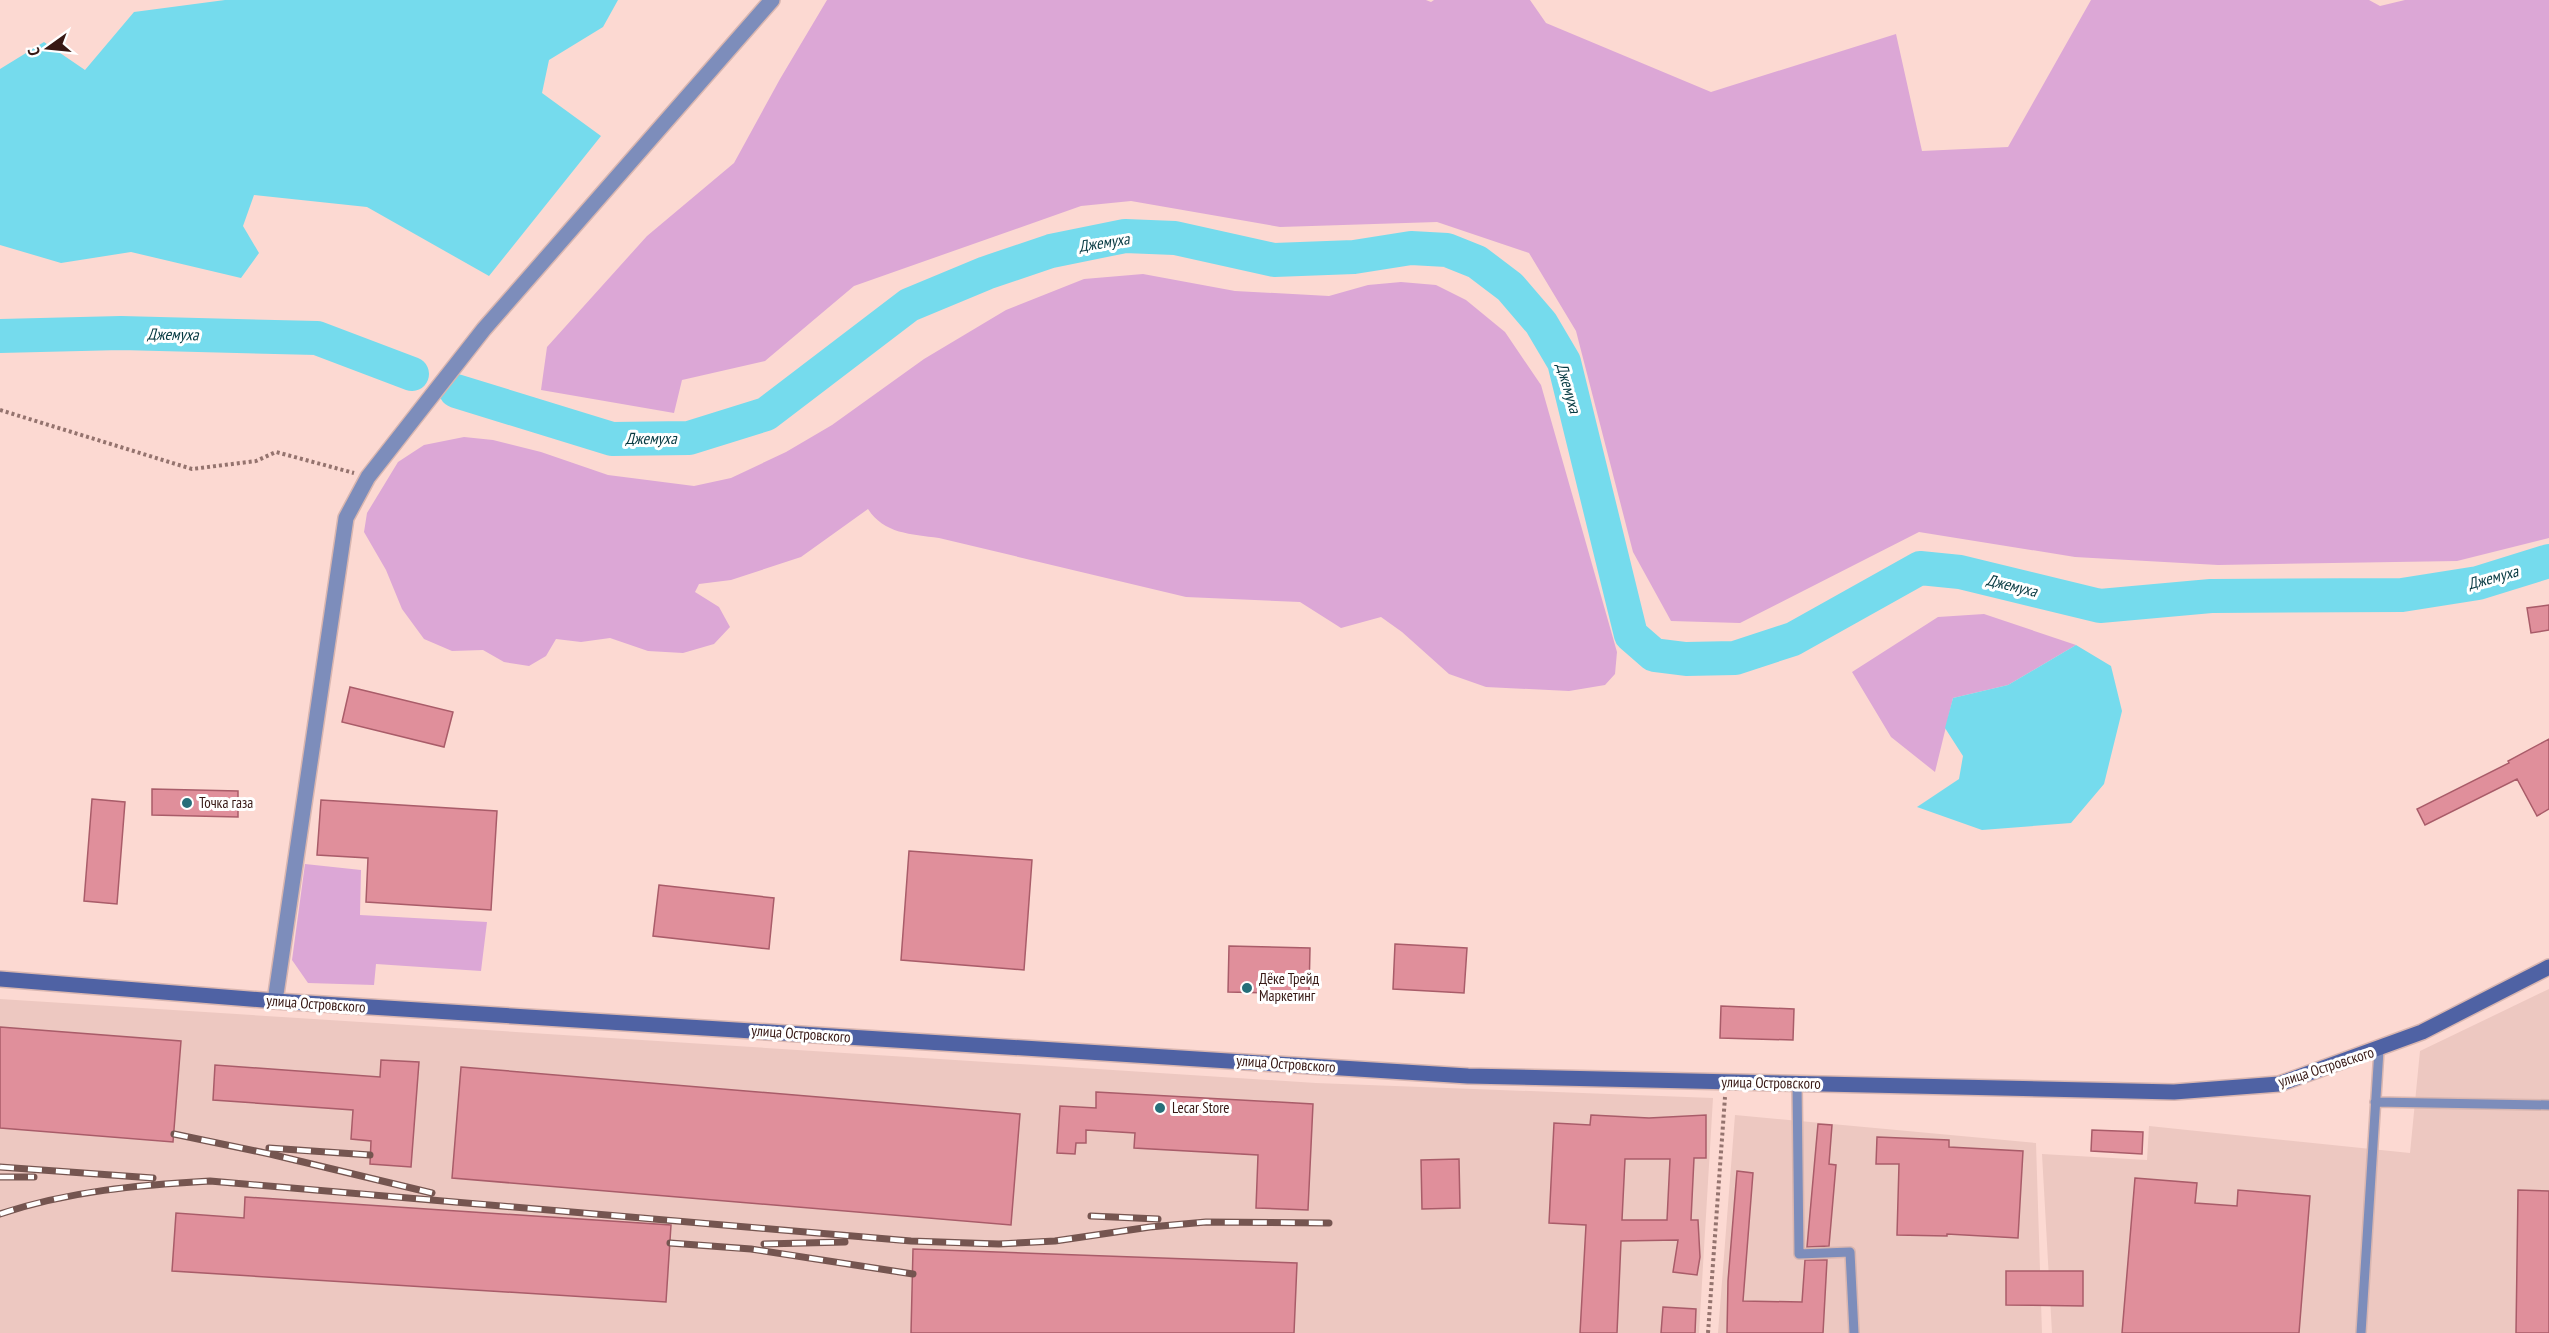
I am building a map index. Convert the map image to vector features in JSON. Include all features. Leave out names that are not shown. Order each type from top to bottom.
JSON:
[{"type":"street","points":[[275,1001],[346,518],[368,477],[484,329],[772,0]]},
{"type":"street","name":"улица Островского","points":[[0,979],[275,1001],[1468,1076],[2174,1092],[2279,1084],[2379,1050],[2422,1032],[2549,967]]},
{"type":"lane","points":[[2361,1333],[2379,1050]]},
{"type":"lane","points":[[1797,1083],[1799,1254],[1850,1252],[1854,1333]]},
{"type":"lane","points":[[2375,1102],[2549,1105]]},
{"type":"path","points":[[0,410],[27,416],[135,453],[192,469],[256,461],[276,452],[352,473]]},
{"type":"path","points":[[1708,1333],[1726,1082]]},
{"type":"shaded area","points":[[827,0],[1426,0],[1431,2],[1434,0],[1530,0],[1546,23],[1711,92],[1896,34],[1922,151],[2008,147],[2091,0],[2369,0],[2380,6],[2405,0],[2549,0],[2549,538],[2457,561],[2218,565],[2075,557],[1919,532],[1740,623],[1671,621],[1633,552],[1576,331],[1529,253],[1437,222],[1280,227],[1131,201],[1081,206],[854,286],[765,361],[682,380],[674,413],[541,390],[547,347],[647,236],[734,163]]},
{"type":"shaded area","points":[[1143,274],[1235,291],[1329,296],[1368,285],[1401,282],[1436,285],[1466,300],[1505,332],[1541,385],[1617,652],[1615,674],[1605,685],[1569,691],[1486,687],[1449,674],[1402,632],[1381,617],[1341,628],[1300,602],[1186,597],[939,538],[908,534],[882,524],[868,509],[801,557],[731,580],[699,584],[695,592],[719,607],[730,627],[714,644],[683,653],[648,651],[610,638],[581,642],[556,639],[546,656],[529,666],[504,662],[483,650],[452,651],[424,639],[402,609],[386,570],[364,532],[367,513],[398,462],[424,445],[464,437],[493,440],[541,452],[608,475],[694,486],[731,478],[786,452],[832,425],[924,359],[1006,310],[1084,279]]},
{"type":"shaded area","points":[[1984,614],[2076,645],[2008,685],[1953,698],[1935,772],[1891,737],[1852,672],[1938,617]]},
{"type":"shaded area","points":[[305,864],[361,870],[360,915],[487,922],[481,971],[376,964],[374,985],[308,983],[292,960]]},
{"type":"shaded area","points":[[2549,989],[2549,1333],[2052,1333],[2042,1154],[2147,1160],[2149,1126],[2410,1153],[2420,1051]]},
{"type":"shaded area","points":[[0,999],[1316,1083],[1713,1098],[1699,1333],[0,1333]]},
{"type":"shaded area","points":[[1735,1115],[2036,1143],[2042,1333],[1718,1333]]},
{"type":"water","points":[[225,0],[618,0],[603,27],[549,60],[542,93],[601,136],[489,276],[367,207],[254,195],[243,226],[259,253],[241,278],[131,252],[61,263],[0,245],[0,69],[44,42],[85,70],[134,12]]},
{"type":"water","points":[[2076,645],[2111,666],[2122,711],[2104,784],[2071,823],[1982,830],[1917,807],[1959,779],[1963,756],[1945,728],[1953,698],[2008,685]]},
{"type":"building","points":[[2549,605],[2549,630],[2531,633],[2527,608]]},
{"type":"building","points":[[350,687],[453,712],[444,747],[342,722]]},
{"type":"building","points":[[2549,739],[2549,809],[2537,816],[2517,779],[2425,825],[2417,809],[2509,763],[2508,761]]},
{"type":"building","points":[[152,789],[238,791],[238,817],[152,815]]},
{"type":"building","points":[[92,799],[125,802],[117,904],[84,901]]},
{"type":"building","points":[[321,800],[497,811],[491,910],[366,902],[368,858],[317,855]]},
{"type":"building","points":[[909,851],[1032,860],[1024,970],[901,960]]},
{"type":"building","points":[[659,885],[774,898],[769,949],[653,936]]},
{"type":"building","points":[[1395,944],[1467,948],[1464,993],[1393,989]]},
{"type":"building","points":[[1229,946],[1310,948],[1309,994],[1228,992]]},
{"type":"building","points":[[1721,1006],[1794,1009],[1793,1040],[1720,1038]]},
{"type":"building","points":[[0,1027],[181,1041],[173,1142],[0,1128]]},
{"type":"building","points":[[381,1060],[419,1062],[411,1167],[370,1164],[371,1141],[351,1139],[353,1110],[213,1100],[215,1065],[380,1077]]},
{"type":"building","points":[[461,1067],[1020,1114],[1011,1225],[452,1178]]},
{"type":"building","points":[[1096,1092],[1313,1104],[1308,1210],[1256,1208],[1258,1155],[1134,1148],[1135,1133],[1086,1130],[1086,1143],[1076,1143],[1075,1154],[1057,1153],[1060,1106],[1096,1108]]},
{"type":"building","points":[[1591,1115],[1649,1118],[1706,1115],[1706,1158],[1694,1158],[1691,1220],[1698,1220],[1700,1257],[1697,1275],[1673,1272],[1678,1240],[1621,1241],[1617,1333],[1580,1333],[1586,1225],[1549,1223],[1554,1123],[1590,1125]],"holes":[[[1625,1159],[1670,1159],[1667,1220],[1622,1220]]]},
{"type":"building","points":[[1818,1124],[1832,1125],[1829,1164],[1836,1165],[1829,1246],[1807,1247]]},
{"type":"building","points":[[2092,1130],[2143,1132],[2142,1154],[2091,1151]]},
{"type":"building","points":[[1877,1137],[1949,1140],[1949,1147],[2023,1151],[2018,1238],[1947,1234],[1947,1236],[1897,1235],[1899,1164],[1876,1164]]},
{"type":"building","points":[[1459,1159],[1460,1208],[1422,1209],[1421,1160]]},
{"type":"building","points":[[1737,1171],[1753,1173],[1743,1301],[1802,1302],[1805,1260],[1827,1260],[1823,1333],[1727,1333],[1728,1281]]},
{"type":"building","points":[[2135,1178],[2197,1183],[2195,1203],[2237,1206],[2238,1190],[2310,1196],[2299,1333],[2122,1333]]},
{"type":"building","points":[[2518,1190],[2549,1191],[2549,1333],[2516,1333]]},
{"type":"building","points":[[245,1197],[671,1225],[666,1302],[172,1271],[176,1213],[244,1218]]},
{"type":"building","points":[[913,1249],[1297,1263],[1294,1333],[911,1333]]},
{"type":"building","points":[[2006,1271],[2083,1271],[2083,1306],[2006,1305]]},
{"type":"building","points":[[1663,1307],[1696,1309],[1695,1333],[1661,1333]]},
{"type":"waterway","name":"Джемуха","points":[[456,391],[612,439],[689,438],[766,414],[909,305],[986,273],[1051,251],[1125,236],[1175,238],[1274,260],[1354,257],[1411,248],[1447,250],[1477,262],[1510,287],[1541,323],[1564,362],[1631,635],[1654,655],[1686,659],[1735,658],[1793,639],[1920,568],[1960,572],[2100,606],[2211,596],[2402,595],[2478,583],[2549,561]]},
{"type":"waterway","name":"Джемуха","points":[[0,336],[121,333],[317,338],[412,374]]},
{"type":"railway","points":[[174,1134],[270,1154],[432,1193]]},
{"type":"railway","points":[[269,1148],[370,1155]]},
{"type":"railway","points":[[0,1167],[153,1178]]},
{"type":"railway","points":[[0,1177],[34,1177]]},
{"type":"railway","points":[[0,1214],[26,1206],[104,1190],[210,1181],[911,1241],[999,1244],[1055,1241],[1150,1227],[1206,1222],[1329,1223]]},
{"type":"railway","points":[[1091,1216],[1158,1219]]},
{"type":"railway","points":[[764,1244],[845,1242]]},
{"type":"railway","points":[[670,1243],[751,1249],[913,1274]]},
{"type":"place","name":"Точка газа","points":[[187,803]]},
{"type":"place","name":"Дёке Трейд Маркетинг","points":[[1247,988]]},
{"type":"place","name":"Lecar Store","points":[[1160,1108]]}]
